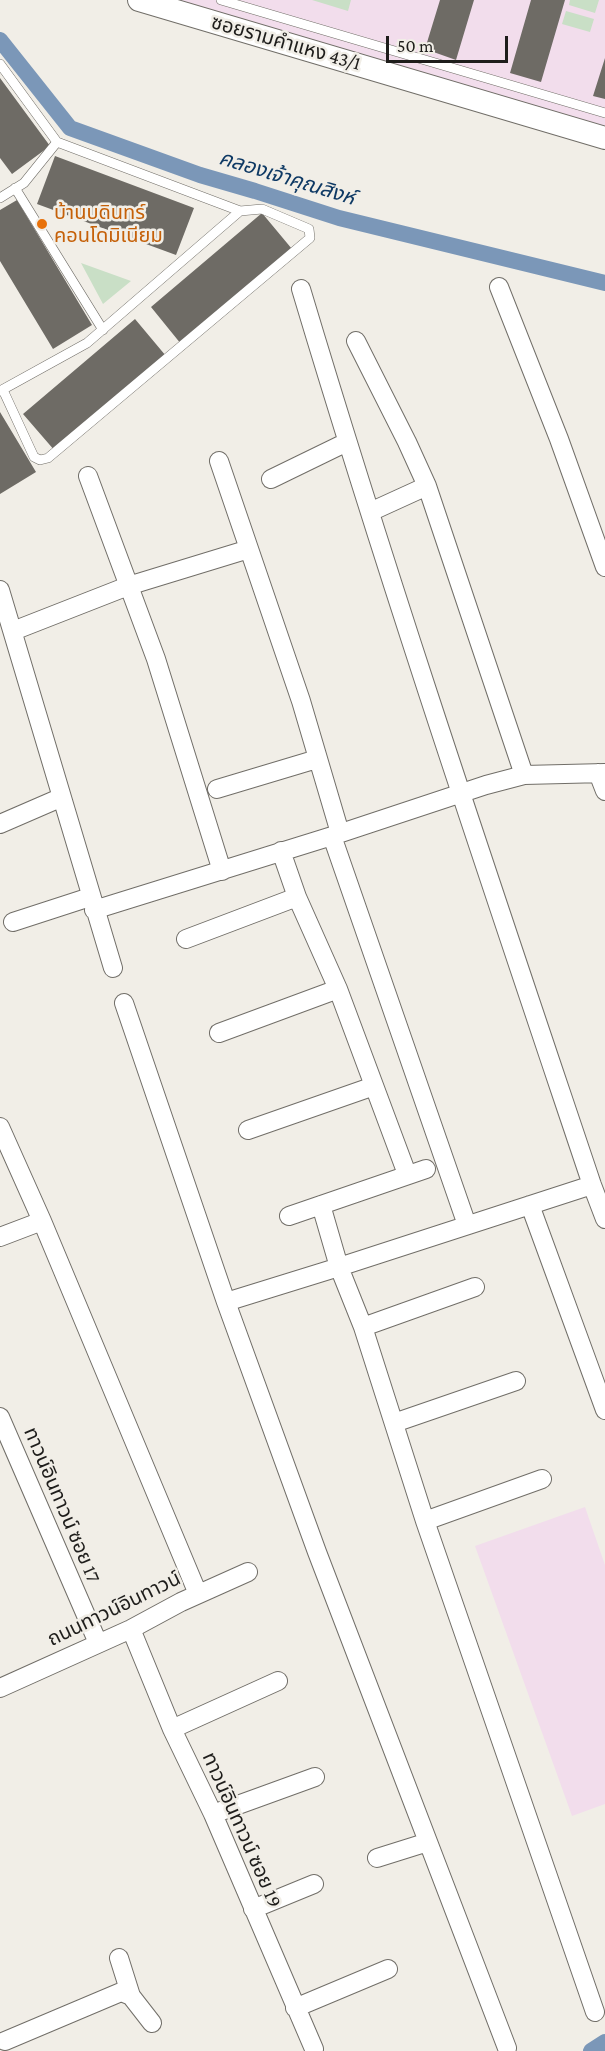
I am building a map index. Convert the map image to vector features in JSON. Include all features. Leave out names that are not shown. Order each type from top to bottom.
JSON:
[{"type":"street","name":"ซอยรามคำแหง 43/1","points":[[139,0],[393,63],[605,138]]},
{"type":"street","points":[[499,287],[605,567]]},
{"type":"street","points":[[301,289],[347,442],[461,794],[605,1219]]},
{"type":"street","points":[[356,341],[427,486],[524,775]]},
{"type":"street","points":[[271,479],[347,442]]},
{"type":"street","points":[[219,461],[301,701],[336,834],[467,1225]]},
{"type":"street","points":[[88,476],[156,659],[222,871]]},
{"type":"street","points":[[370,512],[427,486]]},
{"type":"street","points":[[14,631],[128,586],[249,549]]},
{"type":"street","points":[[0,590],[14,631],[60,798],[113,968]]},
{"type":"street","points":[[217,789],[317,759]]},
{"type":"street","points":[[13,922],[222,871],[486,785],[524,775],[601,773],[605,791]]},
{"type":"street","points":[[0,824],[60,798]]},
{"type":"street","points":[[282,851],[297,897],[338,988],[407,1174]]},
{"type":"street","points":[[186,939],[297,897]]},
{"type":"street","points":[[219,1033],[338,988]]},
{"type":"street","points":[[124,1003],[226,1302],[317,1552],[507,2048]]},
{"type":"street","points":[[248,1130],[374,1086]]},
{"type":"street","points":[[0,1127],[42,1221],[198,1594]]},
{"type":"street","points":[[289,1216],[426,1169]]},
{"type":"street","points":[[226,1302],[592,1185]]},
{"type":"street","points":[[321,1205],[339,1267],[363,1327],[425,1521],[596,2012]]},
{"type":"street","points":[[530,1205],[605,1410]]},
{"type":"street","points":[[0,1237],[42,1221]]},
{"type":"street","points":[[363,1327],[475,1287]]},
{"type":"street","points":[[394,1423],[516,1381]]},
{"type":"street","name":"ทาวน์อินทาวน์ ซอย 17","points":[[0,1417],[98,1643]]},
{"type":"street","points":[[425,1521],[542,1479]]},
{"type":"street","name":"ถนนทาวน์อินทาวน์","points":[[0,1688],[248,1572]]},
{"type":"street","name":"ทาวน์อินทาวน์ ซอย 19","points":[[130,1629],[314,2049]]},
{"type":"street","points":[[172,1729],[278,1681]]},
{"type":"street","points":[[213,1814],[315,1777]]},
{"type":"street","points":[[377,1858],[428,1842]]},
{"type":"street","points":[[253,1909],[314,1884]]},
{"type":"street","points":[[119,1958],[131,1996],[152,2023]]},
{"type":"street","points":[[295,2008],[388,1969]]},
{"type":"street","points":[[5,2041],[121,1992],[131,1996]]},
{"type":"lane","points":[[221,0],[393,63],[605,113]]},
{"type":"lane","points":[[0,64],[57,142],[240,211],[262,209],[309,229],[310,238],[48,459],[40,460],[34,457],[1,391],[87,344],[240,211]]},
{"type":"lane","points":[[0,198],[24,183],[57,142]]},
{"type":"lane","points":[[15,188],[103,330]]},
{"type":"shaded area","points":[[173,0],[605,0],[605,126],[392,64]]},
{"type":"shaded area","points":[[585,1507],[605,1565],[605,1804],[572,1816],[475,1546]]},
{"type":"green space","points":[[312,0],[351,0],[348,11]]},
{"type":"green space","points":[[570,0],[599,0],[595,13],[569,5]]},
{"type":"green space","points":[[566,11],[594,19],[590,32],[562,24]]},
{"type":"green space","points":[[81,263],[131,281],[103,304]]},
{"type":"building","points":[[440,0],[474,0],[456,60],[425,49]]},
{"type":"building","points":[[531,0],[565,0],[541,82],[510,73]]},
{"type":"building","points":[[605,58],[605,99],[593,96]]},
{"type":"building","points":[[0,78],[50,146],[12,174],[0,158]]},
{"type":"building","points":[[55,156],[194,208],[176,255],[37,204]]},
{"type":"building","points":[[17,200],[92,325],[53,349],[0,261],[0,210]]},
{"type":"building","points":[[262,213],[292,249],[181,344],[151,307]]},
{"type":"building","points":[[135,319],[166,356],[55,451],[23,414]]},
{"type":"building","points":[[0,412],[36,472],[0,494]]},
{"type":"waterway","name":"คลองเจ้าคุณสิงห์","points":[[0,40],[70,128],[200,175],[339,218],[605,283]]},
{"type":"waterway","points":[[591,2051],[605,2042]]},
{"type":"place","name":"บ้านบดินทร์ คอนโดมิเนียม","points":[[42,224]]}]
